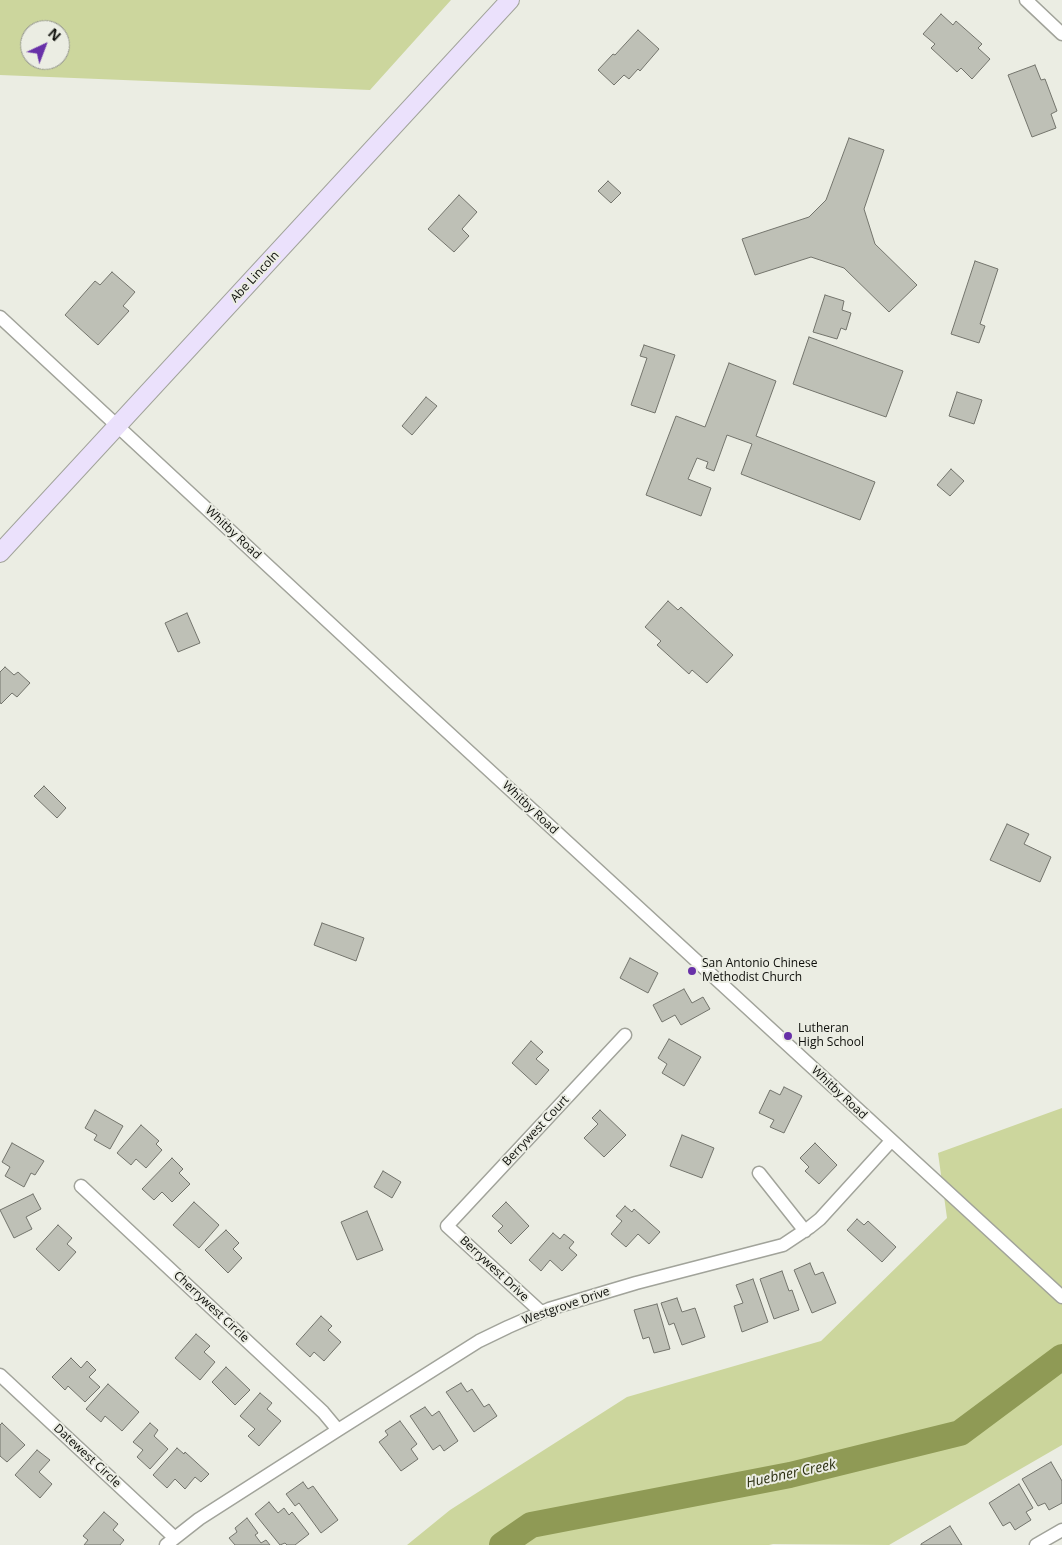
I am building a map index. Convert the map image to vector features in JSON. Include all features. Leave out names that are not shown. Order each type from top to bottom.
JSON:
[{"type":"street","name":"Abe Lincoln","points":[[0,553],[510,0]]},
{"type":"street","points":[[1026,0],[1062,34]]},
{"type":"street","name":"Whitby Road","points":[[0,317],[1060,1295]]},
{"type":"street","name":"Berrywest Court","points":[[448,1226],[625,1035]]},
{"type":"street","name":"Westgrove Drive","points":[[171,1541],[199,1519],[479,1341],[541,1312],[636,1283],[783,1245],[805,1231],[820,1218],[891,1141]]},
{"type":"street","points":[[759,1173],[805,1231]]},
{"type":"street","name":"Cherrywest Circle","points":[[81,1186],[323,1412],[338,1430]]},
{"type":"street","name":"Berrywest Drive","points":[[448,1226],[541,1312]]},
{"type":"street","name":"Datewest Circle","points":[[0,1375],[171,1541]]},
{"type":"street","points":[[1036,1545],[1062,1530]]},
{"type":"green space","points":[[0,0],[451,0],[370,90],[0,75]]},
{"type":"green space","points":[[1062,1108],[1062,1445],[889,1545],[407,1545],[450,1510],[627,1397],[821,1341],[947,1218],[938,1153]]},
{"type":"building","points":[[941,14],[953,25],[956,21],[982,44],[978,48],[990,59],[972,79],[961,68],[957,72],[931,48],[935,44],[923,34]]},
{"type":"building","points":[[638,30],[659,49],[640,71],[638,69],[629,79],[624,75],[614,85],[598,70]]},
{"type":"building","points":[[1035,65],[1041,80],[1045,79],[1057,111],[1051,114],[1056,128],[1032,137],[1008,75]]},
{"type":"building","points":[[849,138],[884,150],[864,209],[875,244],[917,285],[889,312],[844,268],[811,257],[755,275],[742,239],[809,217],[826,200]]},
{"type":"building","points":[[608,181],[621,193],[611,203],[598,191]]},
{"type":"building","points":[[459,195],[477,212],[462,229],[469,236],[454,252],[428,229]]},
{"type":"building","points":[[975,261],[998,269],[980,324],[985,326],[979,343],[951,334]]},
{"type":"building","points":[[112,272],[135,292],[123,306],[129,311],[98,345],[65,315],[95,281],[100,285]]},
{"type":"building","points":[[825,295],[844,301],[842,310],[851,313],[846,330],[841,328],[837,339],[813,332]]},
{"type":"building","points":[[809,337],[903,371],[886,417],[793,384]]},
{"type":"building","points":[[644,345],[675,355],[655,413],[631,405],[647,358],[640,356]]},
{"type":"building","points":[[729,363],[776,381],[756,436],[875,482],[860,520],[741,474],[752,444],[727,435],[714,471],[706,468],[708,462],[697,458],[688,479],[711,488],[701,516],[646,495],[676,416],[705,427]]},
{"type":"building","points":[[957,392],[982,400],[974,424],[949,416]]},
{"type":"building","points":[[426,397],[437,406],[412,435],[402,426]]},
{"type":"building","points":[[951,469],[964,481],[950,496],[937,485]]},
{"type":"building","points":[[668,601],[678,610],[681,607],[733,655],[707,683],[692,670],[689,674],[657,645],[661,641],[645,627]]},
{"type":"building","points":[[187,613],[200,643],[178,652],[165,623]]},
{"type":"building","points":[[5,667],[14,675],[18,672],[30,683],[17,697],[12,693],[1,704],[0,672]]},
{"type":"building","points":[[44,786],[66,808],[57,818],[34,796]]},
{"type":"building","points":[[1007,824],[1029,834],[1024,844],[1051,857],[1040,882],[990,860]]},
{"type":"building","points":[[322,923],[364,938],[356,961],[314,945]]},
{"type":"building","points":[[630,958],[658,973],[648,993],[620,978]]},
{"type":"building","points":[[684,989],[692,1003],[703,997],[710,1009],[681,1025],[675,1015],[662,1022],[653,1005]]},
{"type":"building","points":[[669,1039],[701,1057],[684,1086],[662,1073],[667,1064],[658,1058]]},
{"type":"building","points":[[531,1041],[543,1052],[536,1059],[549,1070],[536,1085],[512,1063]]},
{"type":"building","points":[[784,1087],[802,1096],[784,1133],[770,1127],[774,1120],[759,1113],[770,1090],[780,1095]]},
{"type":"building","points":[[95,1110],[123,1126],[110,1149],[94,1140],[97,1135],[85,1128]]},
{"type":"building","points":[[600,1110],[626,1135],[604,1157],[584,1138],[598,1124],[592,1118]]},
{"type":"building","points":[[141,1125],[159,1141],[156,1144],[162,1150],[146,1168],[136,1159],[131,1165],[117,1153]]},
{"type":"building","points":[[682,1135],[714,1148],[702,1178],[670,1166]]},
{"type":"building","points":[[12,1143],[44,1161],[35,1175],[31,1173],[24,1187],[5,1176],[10,1167],[2,1162]]},
{"type":"building","points":[[815,1143],[837,1165],[819,1184],[805,1171],[809,1167],[800,1158]]},
{"type":"building","points":[[172,1158],[183,1169],[179,1173],[190,1184],[172,1202],[162,1192],[154,1200],[142,1189]]},
{"type":"building","points":[[383,1171],[401,1182],[392,1198],[374,1187]]},
{"type":"building","points":[[33,1194],[41,1209],[26,1217],[32,1229],[14,1238],[0,1210]]},
{"type":"building","points":[[194,1202],[219,1225],[199,1248],[173,1225]]},
{"type":"building","points":[[506,1202],[529,1226],[511,1244],[498,1231],[503,1226],[492,1216]]},
{"type":"building","points":[[625,1206],[632,1212],[634,1209],[660,1232],[649,1244],[638,1234],[626,1247],[611,1234],[622,1221],[616,1216]]},
{"type":"building","points":[[367,1211],[383,1250],[357,1260],[341,1222]]},
{"type":"building","points":[[857,1219],[864,1225],[868,1221],[896,1247],[882,1262],[847,1230]]},
{"type":"building","points":[[58,1225],[72,1238],[67,1244],[76,1252],[59,1271],[36,1249]]},
{"type":"building","points":[[226,1230],[239,1243],[233,1249],[242,1258],[228,1273],[205,1250]]},
{"type":"building","points":[[553,1233],[560,1239],[564,1234],[574,1242],[569,1248],[577,1255],[562,1271],[550,1260],[541,1271],[529,1260]]},
{"type":"building","points":[[810,1263],[815,1275],[823,1272],[836,1303],[812,1313],[794,1270]]},
{"type":"building","points":[[782,1271],[789,1291],[792,1290],[799,1310],[774,1319],[760,1279]]},
{"type":"building","points":[[753,1279],[768,1322],[742,1332],[734,1306],[743,1303],[736,1285]]},
{"type":"building","points":[[677,1298],[682,1312],[695,1308],[705,1337],[682,1345],[674,1323],[669,1325],[661,1303]]},
{"type":"building","points":[[657,1304],[670,1349],[654,1353],[649,1337],[643,1339],[634,1310]]},
{"type":"building","points":[[321,1316],[332,1326],[328,1330],[341,1342],[324,1361],[314,1352],[310,1357],[296,1344]]},
{"type":"building","points":[[196,1334],[210,1346],[204,1352],[215,1362],[200,1380],[175,1358]]},
{"type":"building","points":[[71,1358],[81,1368],[87,1361],[96,1370],[89,1377],[100,1387],[85,1402],[68,1386],[65,1390],[52,1377]]},
{"type":"building","points":[[226,1367],[250,1390],[235,1405],[212,1382]]},
{"type":"building","points":[[461,1383],[467,1392],[472,1389],[484,1407],[489,1404],[497,1416],[474,1432],[446,1392]]},
{"type":"building","points":[[108,1384],[139,1412],[122,1431],[105,1416],[101,1422],[86,1409]]},
{"type":"building","points":[[260,1393],[272,1403],[267,1409],[281,1421],[259,1446],[248,1436],[255,1429],[240,1416]]},
{"type":"building","points":[[425,1407],[432,1416],[439,1411],[458,1441],[444,1451],[440,1445],[433,1450],[410,1416]]},
{"type":"building","points":[[400,1421],[417,1444],[411,1449],[418,1459],[401,1471],[379,1442],[388,1435],[385,1431]]},
{"type":"building","points":[[2,1423],[25,1445],[7,1462],[0,1456],[0,1425]]},
{"type":"building","points":[[150,1423],[158,1430],[154,1436],[168,1449],[150,1469],[137,1457],[143,1450],[133,1442]]},
{"type":"building","points":[[177,1448],[184,1454],[185,1452],[209,1474],[201,1482],[195,1477],[185,1489],[175,1479],[167,1488],[153,1475]]},
{"type":"building","points":[[37,1450],[50,1460],[39,1472],[52,1484],[40,1498],[15,1475]]},
{"type":"building","points":[[1051,1462],[1062,1481],[1062,1503],[1049,1510],[1045,1503],[1038,1506],[1022,1479]]},
{"type":"building","points":[[303,1482],[308,1489],[313,1486],[338,1520],[321,1533],[299,1503],[295,1506],[286,1494]]},
{"type":"building","points":[[1019,1484],[1033,1508],[1026,1512],[1031,1520],[1015,1530],[1010,1522],[1003,1526],[989,1503]]},
{"type":"building","points":[[269,1502],[278,1513],[284,1508],[289,1515],[292,1512],[309,1534],[295,1545],[287,1545],[285,1543],[280,1545],[255,1514]]},
{"type":"building","points":[[104,1512],[118,1524],[113,1530],[124,1540],[120,1545],[84,1545],[88,1540],[83,1536]]},
{"type":"building","points":[[247,1518],[258,1533],[255,1535],[261,1543],[266,1540],[270,1545],[235,1545],[229,1538],[237,1532],[235,1528]]},
{"type":"building","points":[[950,1526],[962,1545],[921,1545],[921,1544]]},
{"type":"waterway","name":"Huebner Creek","points":[[502,1545],[531,1525],[790,1475],[960,1433],[1062,1357]]},
{"type":"place","name":"San Antonio Chinese Methodist Church","points":[[692,971]]},
{"type":"place","name":"Lutheran High School","points":[[788,1036]]}]
